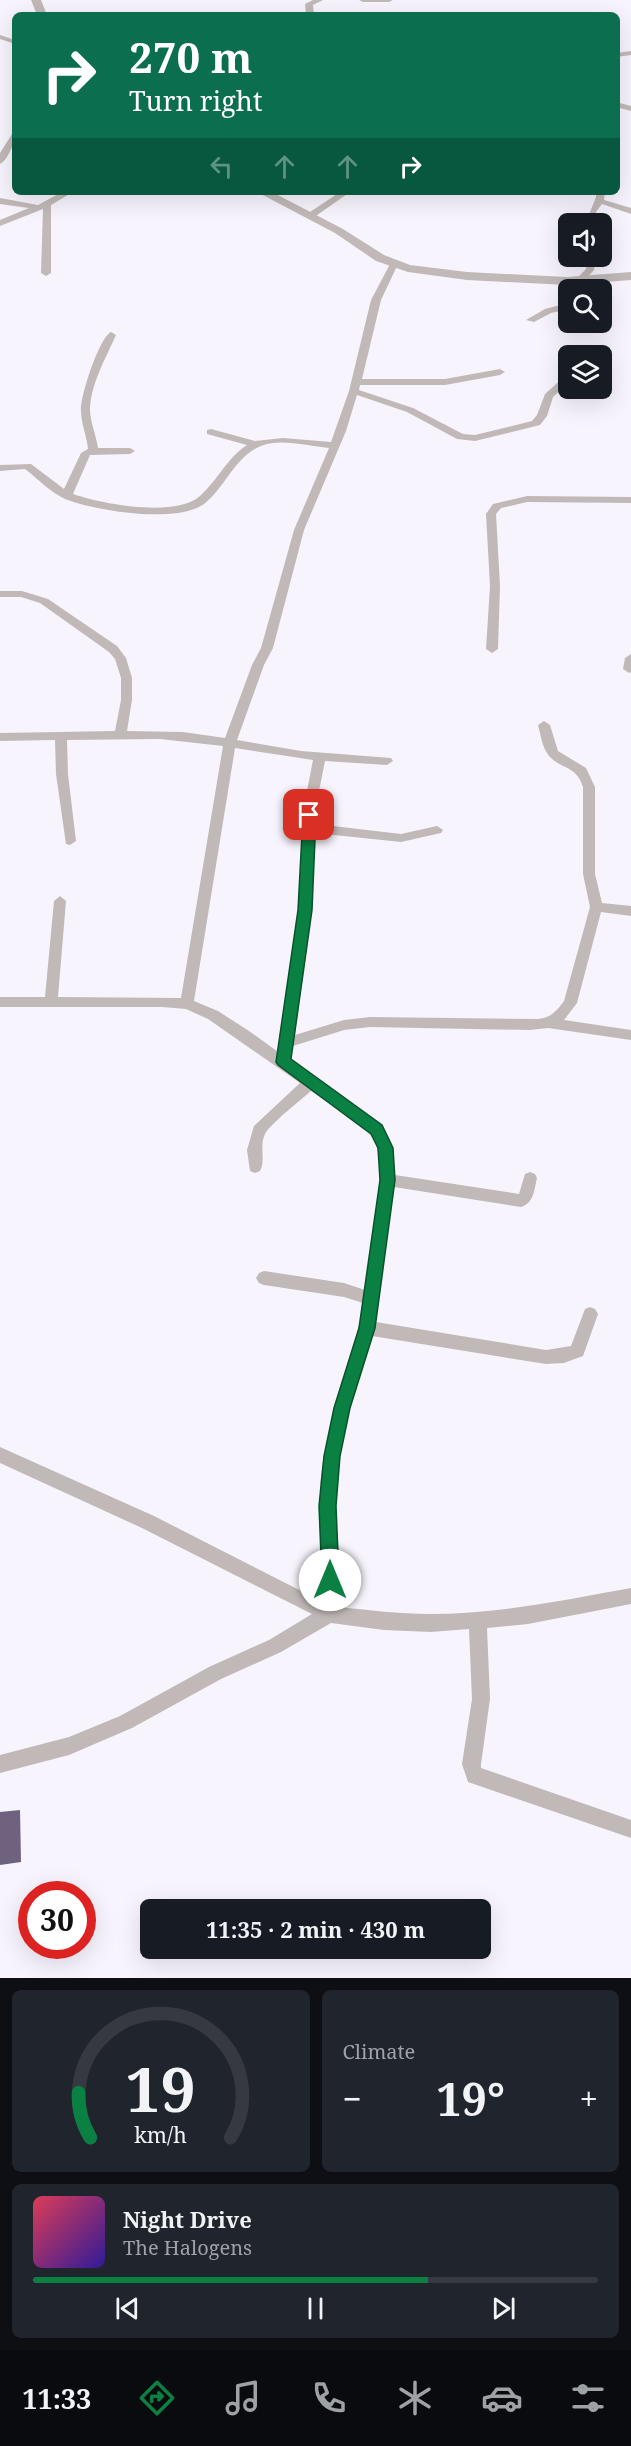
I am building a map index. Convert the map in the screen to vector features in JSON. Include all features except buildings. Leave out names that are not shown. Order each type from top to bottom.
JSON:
[{"type":"street","points":[[310,12],[309,4],[319,0]]},
{"type":"street","points":[[363,0],[389,0]]},
{"type":"street","points":[[378,1],[386,10]]},
{"type":"street","points":[[0,162],[4,143]]},
{"type":"street","points":[[0,223],[63,195]]},
{"type":"street","points":[[269,195],[394,264],[467,276],[558,284]]},
{"type":"street","points":[[310,216],[342,195]]},
{"type":"street","points":[[592,213],[600,196],[631,211]]},
{"type":"street","points":[[0,201],[43,205]]},
{"type":"street","points":[[43,205],[46,273]]},
{"type":"street","points":[[187,1004],[230,742],[258,665],[267,648],[306,509],[341,431],[355,387],[376,300],[394,264]]},
{"type":"street","points":[[581,279],[591,267]]},
{"type":"street","points":[[593,279],[631,276]]},
{"type":"street","points":[[531,320],[558,308]]},
{"type":"street","points":[[93,451],[92,435],[86,420],[86,403],[111,335]]},
{"type":"street","points":[[355,387],[444,382],[500,372]]},
{"type":"street","points":[[355,387],[410,410],[450,433],[468,438],[536,423],[542,416],[548,396],[558,387]]},
{"type":"street","points":[[211,432],[255,444],[279,441],[333,445]]},
{"type":"street","points":[[0,468],[27,466],[67,495],[93,504],[177,511],[198,503],[255,444]]},
{"type":"street","points":[[67,495],[83,455],[93,451],[130,451]]},
{"type":"street","points":[[492,649],[495,586],[490,514],[496,506],[527,499],[631,500]]},
{"type":"street","points":[[0,594],[22,594],[44,601],[122,657],[125,666],[127,699],[121,734]]},
{"type":"street","points":[[543,725],[550,750],[581,768],[587,776],[589,873],[596,907],[570,1003],[551,1024]]},
{"type":"street","points":[[0,737],[61,738],[121,734],[185,736],[274,751],[387,760]]},
{"type":"street","points":[[61,738],[62,774],[70,841]]},
{"type":"street","points":[[283,1062],[288,1042],[305,910],[308,828],[320,756]]},
{"type":"street","points":[[308,828],[401,838],[437,830]]},
{"type":"street","points":[[51,1003],[60,901]]},
{"type":"street","points":[[596,907],[631,911]]},
{"type":"street","points":[[0,1002],[187,1004],[213,1015],[283,1062],[376,1130],[386,1148],[387,1180],[367,1328],[342,1408],[332,1456],[327,1506],[331,1563],[329,1614]]},
{"type":"street","points":[[288,1042],[344,1025],[398,1021],[551,1024],[631,1035]]},
{"type":"street","points":[[255,1167],[254,1149],[259,1130],[310,1083]]},
{"type":"street","points":[[387,1180],[521,1201],[525,1198],[530,1178]]},
{"type":"street","points":[[264,1278],[344,1290],[372,1299]]},
{"type":"street","points":[[367,1328],[546,1357],[564,1356],[577,1351],[590,1314]]},
{"type":"street","points":[[0,1455],[148,1522],[329,1614],[407,1622],[477,1620],[528,1615],[631,1596]]},
{"type":"street","points":[[0,1764],[69,1746],[126,1722],[215,1673],[275,1646],[329,1614]]},
{"type":"street","points":[[477,1620],[483,1670],[478,1726],[470,1763],[475,1775],[631,1830]]},
{"type":"route","points":[[309,815],[305,910],[288,1042],[283,1062],[376,1130],[386,1148],[387,1180],[367,1328],[342,1408],[332,1456],[327,1506],[330,1580]]}]
